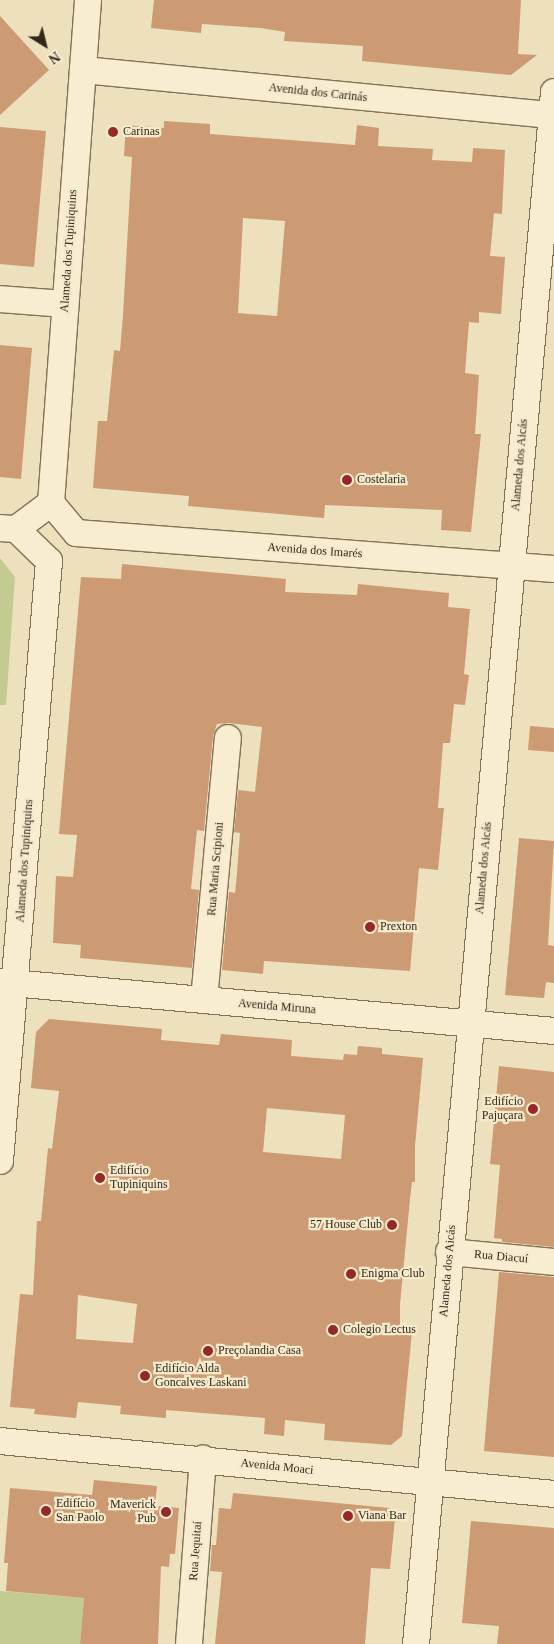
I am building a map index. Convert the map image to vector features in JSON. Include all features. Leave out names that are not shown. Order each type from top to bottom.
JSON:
[{"type":"street","name":"Alameda dos Tupiniquins","points":[[50,503],[88,0]]},
{"type":"street","name":"Avenida dos Carinás","points":[[83,70],[554,108]]},
{"type":"street","name":"Alameda dos Aicás","points":[[416,1644],[510,566],[554,108]]},
{"type":"street","points":[[0,299],[65,304]]},
{"type":"street","points":[[50,503],[76,533],[49,561],[8,529],[50,503]]},
{"type":"street","name":"Avenida dos Imarés","points":[[76,533],[554,570]]},
{"type":"street","name":"Alameda dos Tupiniquins","points":[[0,1160],[8,983],[49,561]]},
{"type":"street","name":"Rua Maria Scipioni","points":[[204,1000],[228,738]]},
{"type":"street","name":"Avenida Miruna","points":[[8,983],[554,1031]]},
{"type":"street","name":"Rua Diacuí","points":[[449,1252],[554,1262]]},
{"type":"street","name":"Avenida Moaci","points":[[0,1441],[554,1494]]},
{"type":"street","name":"Rua Jequitaí","points":[[189,1644],[203,1459]]},
{"type":"green space","points":[[0,558],[15,577],[6,705],[0,705]]},
{"type":"green space","points":[[0,1591],[84,1598],[80,1644],[0,1644]]},
{"type":"building","points":[[154,0],[521,0],[518,54],[537,55],[511,75],[362,61],[363,46],[284,41],[285,32],[261,28],[202,24],[201,33],[151,28]]},
{"type":"building","points":[[0,16],[49,70],[0,115]]},
{"type":"building","points":[[164,121],[210,124],[210,134],[355,145],[357,125],[379,128],[378,146],[433,149],[432,160],[472,162],[473,148],[505,150],[502,214],[494,213],[490,256],[505,257],[501,314],[479,312],[479,323],[469,322],[465,373],[479,375],[475,434],[481,434],[471,532],[441,530],[442,510],[325,505],[324,518],[188,506],[189,496],[93,488],[98,421],[107,421],[114,350],[120,351],[132,157],[124,156],[126,125],[164,128]],"holes":[[[243,218],[285,221],[277,316],[238,313]]]},
{"type":"building","points":[[0,127],[46,131],[34,267],[0,264]]},
{"type":"building","points":[[0,345],[32,348],[21,479],[0,477]]},
{"type":"building","points":[[122,564],[286,579],[285,592],[357,595],[358,584],[449,593],[448,607],[470,609],[464,674],[469,675],[465,705],[454,704],[450,743],[443,743],[438,808],[444,808],[438,870],[419,868],[410,971],[264,961],[263,974],[222,970],[229,892],[235,893],[237,873],[240,833],[234,832],[238,790],[255,792],[262,727],[229,723],[217,724],[213,736],[204,831],[197,830],[191,889],[199,890],[192,968],[80,958],[81,945],[53,943],[56,876],[73,877],[77,835],[59,834],[81,577],[121,579]]},
{"type":"building","points":[[530,726],[554,728],[554,752],[528,750]]},
{"type":"building","points":[[519,838],[554,841],[548,945],[554,946],[554,983],[546,982],[544,998],[505,995]]},
{"type":"building","points":[[49,1019],[162,1029],[161,1040],[219,1045],[221,1034],[292,1040],[291,1056],[343,1060],[344,1054],[357,1055],[358,1046],[382,1048],[382,1054],[423,1058],[415,1146],[415,1182],[412,1182],[400,1304],[400,1330],[412,1331],[402,1436],[391,1445],[324,1440],[325,1424],[285,1420],[284,1436],[264,1434],[265,1418],[166,1410],[166,1418],[120,1414],[121,1406],[78,1402],[76,1418],[34,1414],[35,1409],[10,1407],[20,1294],[33,1295],[37,1221],[41,1221],[48,1148],[52,1149],[59,1091],[31,1088],[36,1032]],"holes":[[[267,1108],[345,1115],[341,1159],[263,1152]],[[78,1295],[137,1304],[133,1343],[76,1339]]]},
{"type":"building","points":[[499,1066],[554,1072],[554,1247],[502,1242],[502,1239],[494,1238],[500,1165],[490,1164]]},
{"type":"building","points":[[499,1272],[554,1277],[554,1457],[484,1451]]},
{"type":"building","points":[[94,1480],[157,1486],[155,1506],[179,1508],[175,1554],[170,1554],[169,1567],[161,1566],[158,1644],[80,1644],[84,1598],[6,1591],[8,1563],[4,1563],[10,1488],[92,1495]]},
{"type":"building","points":[[233,1493],[389,1508],[395,1518],[390,1569],[371,1568],[365,1644],[215,1644],[222,1572],[210,1571],[212,1545],[216,1545],[219,1508],[231,1509]]},
{"type":"building","points":[[471,1521],[554,1528],[554,1644],[497,1644],[499,1626],[462,1623]]},
{"type":"place","name":"Carinas","points":[[113,132]]},
{"type":"place","name":"Costelaria","points":[[347,480]]},
{"type":"place","name":"Prexton","points":[[370,927]]},
{"type":"place","name":"Edifício Pajuçara","points":[[533,1109]]},
{"type":"place","name":"Edifício Tupiniquins","points":[[100,1178]]},
{"type":"place","name":"57 House Club","points":[[392,1225]]},
{"type":"place","name":"Enigma Club","points":[[351,1274]]},
{"type":"place","name":"Colegio Lectus","points":[[333,1330]]},
{"type":"place","name":"Preçolandia Casa","points":[[208,1351]]},
{"type":"place","name":"Edifício Alda Goncalves Laskani","points":[[145,1376]]},
{"type":"place","name":"Edifício San Paolo","points":[[46,1511]]},
{"type":"place","name":"Maverick Pub","points":[[166,1512]]},
{"type":"place","name":"Viana Bar","points":[[348,1516]]}]
